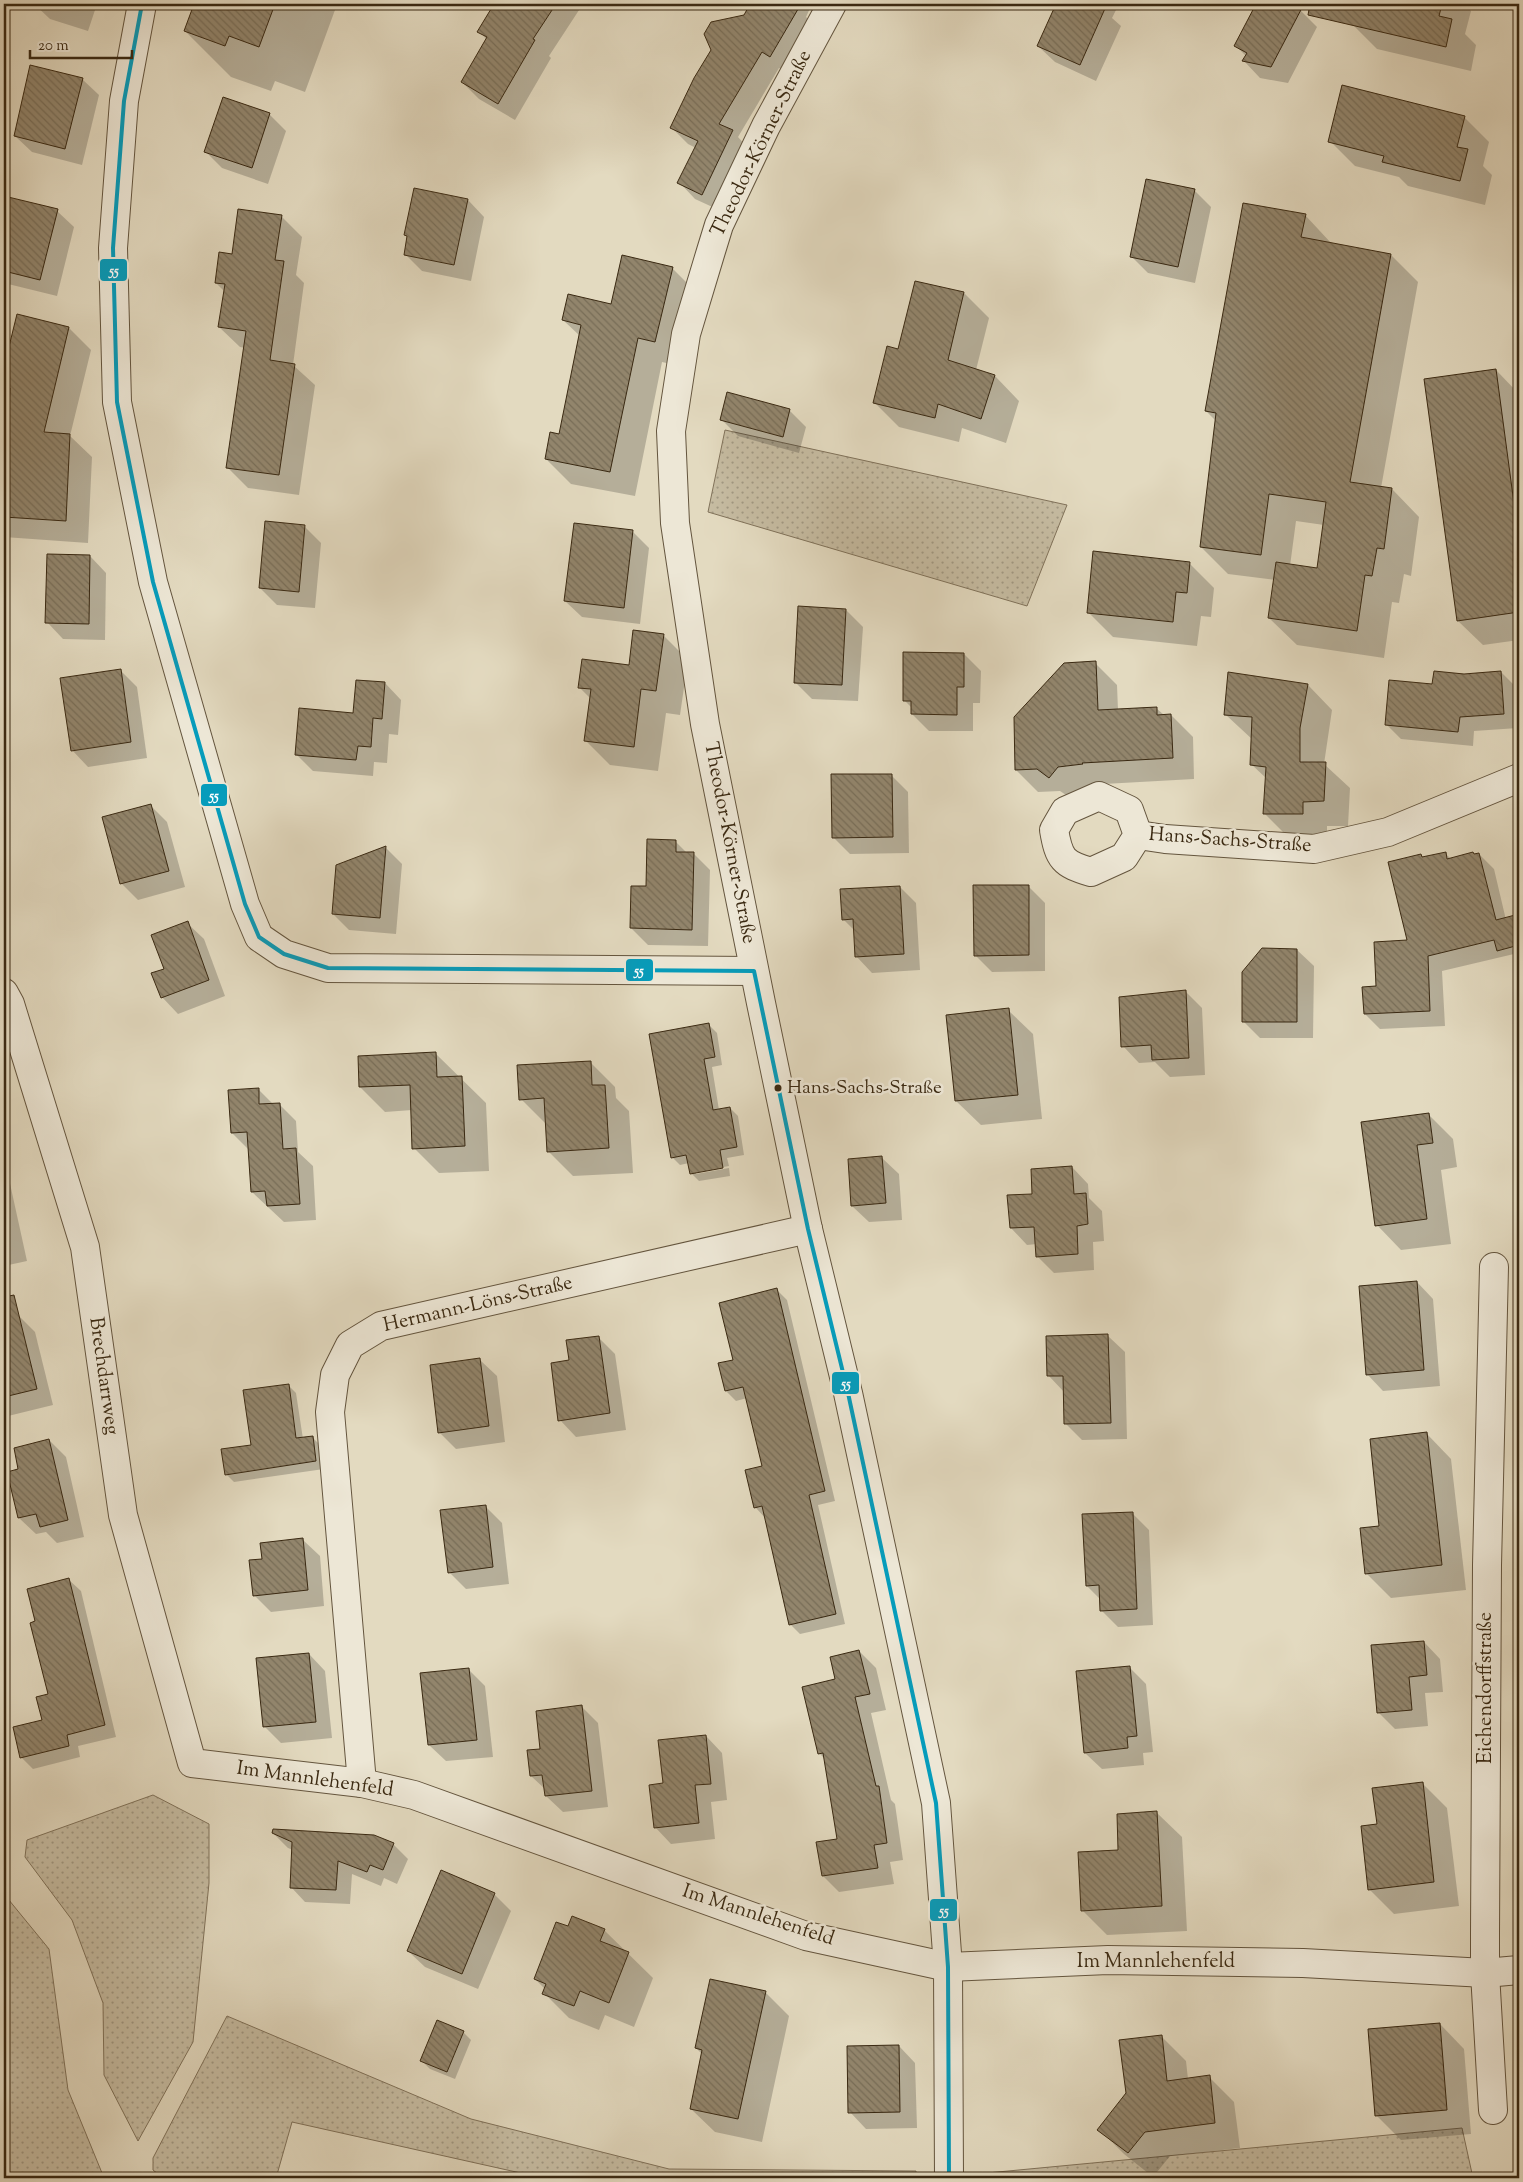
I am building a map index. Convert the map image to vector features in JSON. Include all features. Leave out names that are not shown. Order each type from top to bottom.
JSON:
[{"type":"street","points":[[142,4],[124,101],[113,248],[117,402],[153,582],[245,904],[259,937],[284,954],[328,968],[754,971]]},
{"type":"street","name":"Theodor-Körner-Straße","points":[[832,4],[766,126],[719,225],[686,334],[672,431],[675,523],[705,724],[754,971],[808,1229],[848,1394],[936,1803],[948,1967],[949,2178]]},
{"type":"street","name":"Hans-Sachs-Straße","points":[[1138,835],[1165,839],[1314,849],[1388,832],[1519,778]]},
{"type":"street","name":"Brechdarrweg","points":[[4,993],[10,1004],[85,1247],[123,1515],[192,1763]]},
{"type":"street","name":"Hermann-Löns-Straße","points":[[362,1783],[330,1412],[335,1375],[350,1345],[381,1326],[808,1229]]},
{"type":"street","name":"Eichendorffstraße","points":[[1492,2110],[1485,1973],[1487,1565],[1494,1267]]},
{"type":"street","name":"Im Mannlehenfeld","points":[[192,1763],[362,1783],[414,1795],[806,1936],[948,1967],[1108,1960],[1303,1963],[1485,1973],[1519,1970]]},
{"type":"shaded area","points":[[725,430],[1067,505],[1027,606],[708,512]]},
{"type":"shaded area","points":[[153,1795],[209,1824],[209,1883],[193,2042],[138,2141],[104,2075],[103,2003],[72,1920],[25,1857],[27,1840]]},
{"type":"shaded area","points":[[4,1894],[49,1949],[68,2090],[102,2173],[100,2178],[4,2178]]},
{"type":"shaded area","points":[[227,2016],[471,2119],[669,2169],[916,2171],[916,2178],[543,2178],[292,2122],[276,2178],[163,2178],[153,2170],[153,2158]]},
{"type":"shaded area","points":[[1462,2128],[1473,2178],[966,2178],[966,2175]]},
{"type":"building","points":[[194,4],[275,4],[259,47],[229,36],[225,46],[184,31]]},
{"type":"building","points":[[494,4],[556,4],[533,39],[535,40],[498,104],[461,82],[487,37],[477,32]]},
{"type":"building","points":[[750,4],[801,4],[770,57],[762,52],[719,124],[733,130],[702,195],[677,183],[698,141],[670,128],[694,78],[711,50],[704,34],[711,22],[744,15]]},
{"type":"building","points":[[1056,4],[1107,4],[1080,65],[1037,46]]},
{"type":"building","points":[[1256,4],[1304,4],[1271,67],[1242,61],[1247,53],[1234,46]]},
{"type":"building","points":[[1310,4],[1442,4],[1439,16],[1452,19],[1446,47],[1308,15]]},
{"type":"building","points":[[30,65],[83,78],[65,149],[14,136]]},
{"type":"building","points":[[1342,85],[1465,116],[1457,147],[1468,149],[1460,181],[1382,162],[1384,156],[1328,142]]},
{"type":"building","points":[[223,97],[270,113],[252,168],[204,152]]},
{"type":"building","points":[[1146,179],[1195,189],[1178,267],[1130,257]]},
{"type":"building","points":[[414,188],[468,199],[454,265],[404,255],[407,236],[404,235]]},
{"type":"building","points":[[4,196],[58,209],[40,280],[4,271]]},
{"type":"building","points":[[1243,203],[1306,214],[1301,237],[1391,254],[1350,482],[1392,488],[1384,549],[1377,548],[1372,576],[1365,575],[1357,631],[1268,618],[1276,562],[1317,568],[1326,502],[1269,494],[1261,555],[1200,547],[1216,413],[1205,411]]},
{"type":"building","points":[[238,209],[282,215],[275,260],[284,261],[270,360],[295,364],[279,475],[226,468],[246,331],[218,327],[225,284],[215,283],[219,252],[232,254]]},
{"type":"building","points":[[622,255],[673,267],[655,342],[638,338],[610,472],[545,459],[550,432],[559,434],[581,325],[562,320],[568,294],[611,304]]},
{"type":"building","points":[[915,281],[964,292],[948,360],[995,375],[981,419],[938,404],[935,418],[873,403],[887,346],[898,349]]},
{"type":"building","points":[[17,314],[69,327],[44,432],[70,434],[66,521],[4,517],[4,448],[7,448],[10,388],[4,386],[4,367]]},
{"type":"building","points":[[1496,369],[1519,541],[1519,612],[1457,621],[1424,379]]},
{"type":"building","points":[[727,392],[790,409],[783,437],[720,420]]},
{"type":"building","points":[[265,521],[305,525],[299,592],[259,588]]},
{"type":"building","points":[[574,523],[633,530],[624,608],[564,601]]},
{"type":"building","points":[[1093,551],[1190,562],[1187,593],[1176,592],[1173,622],[1087,613]]},
{"type":"building","points":[[47,554],[90,555],[89,624],[45,623]]},
{"type":"building","points":[[798,606],[846,609],[842,685],[794,683]]},
{"type":"building","points":[[633,630],[664,634],[656,691],[641,689],[634,747],[584,741],[591,689],[578,688],[582,659],[629,665]]},
{"type":"building","points":[[903,652],[964,653],[964,687],[957,687],[957,715],[911,714],[911,701],[903,701]]},
{"type":"building","points":[[1096,661],[1098,710],[1157,707],[1157,715],[1171,714],[1173,758],[1082,763],[1058,767],[1049,778],[1037,769],[1015,770],[1014,717],[1064,663]]},
{"type":"building","points":[[121,669],[131,742],[71,751],[60,678]]},
{"type":"building","points":[[1434,671],[1464,674],[1501,671],[1504,714],[1460,717],[1458,732],[1385,725],[1389,680],[1432,684]]},
{"type":"building","points":[[1228,672],[1308,684],[1300,728],[1300,762],[1326,762],[1324,801],[1303,802],[1303,814],[1263,814],[1266,767],[1250,765],[1252,717],[1224,715]]},
{"type":"building","points":[[356,680],[385,682],[382,719],[373,718],[371,747],[358,746],[356,760],[295,755],[299,708],[353,713]]},
{"type":"building","points":[[831,774],[892,774],[893,837],[832,838]]},
{"type":"building","points":[[151,804],[169,871],[120,884],[102,817]]},
{"type":"building","points":[[647,839],[676,840],[676,852],[694,852],[692,930],[630,928],[631,886],[646,886]]},
{"type":"building","points":[[386,846],[380,918],[332,914],[336,865]]},
{"type":"building","points":[[1446,852],[1447,859],[1473,852],[1474,854],[1479,853],[1496,920],[1519,914],[1519,945],[1497,951],[1494,940],[1428,956],[1430,1011],[1364,1014],[1362,987],[1376,986],[1374,942],[1407,940],[1388,862],[1421,854],[1422,857]]},
{"type":"building","points":[[973,885],[1029,885],[1029,955],[974,956]]},
{"type":"building","points":[[900,886],[904,954],[855,957],[853,919],[842,920],[840,889]]},
{"type":"building","points":[[188,921],[209,980],[161,998],[151,973],[164,969],[151,935]]},
{"type":"building","points":[[1262,948],[1297,949],[1297,1022],[1242,1022],[1242,972]]},
{"type":"building","points":[[1186,990],[1189,1058],[1152,1060],[1151,1045],[1121,1047],[1119,997]]},
{"type":"building","points":[[1009,1008],[1018,1095],[955,1101],[946,1015]]},
{"type":"building","points":[[709,1023],[715,1057],[704,1059],[713,1110],[730,1107],[737,1147],[720,1150],[723,1168],[690,1174],[686,1155],[671,1158],[649,1034]]},
{"type":"building","points":[[436,1052],[437,1077],[462,1076],[465,1146],[412,1149],[410,1085],[359,1087],[358,1056]]},
{"type":"building","points":[[591,1061],[592,1085],[605,1085],[609,1148],[547,1152],[544,1098],[519,1100],[517,1065]]},
{"type":"building","points":[[259,1088],[259,1104],[280,1103],[283,1149],[296,1148],[300,1204],[267,1206],[265,1191],[251,1192],[247,1132],[231,1133],[228,1090]]},
{"type":"building","points":[[1429,1113],[1433,1143],[1417,1145],[1427,1219],[1375,1226],[1361,1122]]},
{"type":"building","points":[[882,1156],[886,1203],[851,1206],[848,1159]]},
{"type":"building","points":[[1072,1166],[1074,1194],[1086,1193],[1088,1224],[1077,1226],[1078,1254],[1036,1257],[1034,1227],[1010,1228],[1007,1195],[1032,1194],[1031,1169]]},
{"type":"building","points":[[1417,1281],[1424,1370],[1366,1375],[1359,1286]]},
{"type":"building","points":[[777,1288],[825,1491],[809,1495],[836,1614],[789,1625],[762,1506],[754,1508],[745,1470],[762,1466],[743,1387],[725,1391],[718,1363],[733,1360],[719,1303]]},
{"type":"building","points":[[14,1295],[37,1389],[4,1397],[4,1297]]},
{"type":"building","points":[[1108,1334],[1111,1423],[1064,1424],[1063,1376],[1047,1376],[1046,1336]]},
{"type":"building","points":[[599,1336],[610,1413],[558,1421],[551,1363],[569,1360],[566,1340]]},
{"type":"building","points":[[480,1358],[489,1426],[438,1433],[430,1365]]},
{"type":"building","points":[[289,1384],[296,1438],[313,1436],[316,1461],[225,1475],[221,1449],[251,1445],[243,1390]]},
{"type":"building","points":[[1427,1432],[1442,1565],[1365,1574],[1360,1528],[1379,1526],[1370,1439]]},
{"type":"building","points":[[49,1439],[68,1520],[40,1527],[36,1514],[18,1518],[7,1472],[18,1469],[14,1448]]},
{"type":"building","points":[[486,1505],[493,1567],[448,1573],[440,1510]]},
{"type":"building","points":[[1133,1512],[1137,1609],[1100,1611],[1099,1585],[1086,1586],[1082,1514]]},
{"type":"building","points":[[303,1538],[308,1590],[253,1596],[249,1560],[262,1559],[260,1543]]},
{"type":"building","points":[[69,1578],[105,1725],[67,1735],[69,1746],[20,1758],[13,1727],[42,1720],[36,1697],[48,1694],[30,1623],[35,1621],[27,1589]]},
{"type":"building","points":[[1424,1641],[1427,1675],[1409,1677],[1412,1710],[1377,1713],[1371,1645]]},
{"type":"building","points":[[859,1650],[870,1694],[855,1697],[876,1786],[879,1786],[887,1843],[874,1845],[878,1868],[822,1876],[816,1842],[837,1839],[823,1753],[818,1754],[802,1687],[835,1679],[830,1657]]},
{"type":"building","points":[[309,1653],[316,1722],[263,1727],[256,1658]]},
{"type":"building","points":[[1130,1666],[1137,1736],[1127,1737],[1128,1748],[1084,1753],[1076,1671]]},
{"type":"building","points":[[469,1668],[477,1740],[428,1745],[420,1673]]},
{"type":"building","points":[[582,1705],[592,1791],[545,1796],[542,1775],[530,1776],[527,1750],[540,1749],[536,1711]]},
{"type":"building","points":[[706,1735],[711,1784],[695,1785],[699,1823],[654,1828],[649,1785],[663,1783],[658,1740]]},
{"type":"building","points":[[1423,1782],[1434,1882],[1368,1890],[1361,1826],[1377,1824],[1372,1788]]},
{"type":"building","points":[[1157,1811],[1162,1906],[1081,1911],[1078,1852],[1118,1850],[1117,1814]]},
{"type":"building","points":[[273,1829],[374,1835],[394,1843],[383,1870],[370,1865],[367,1872],[338,1861],[336,1890],[290,1888],[292,1842],[272,1833]]},
{"type":"building","points":[[441,1870],[495,1893],[462,1974],[407,1951]]},
{"type":"building","points":[[572,1916],[605,1929],[600,1941],[629,1952],[609,2003],[580,1991],[574,2006],[542,1994],[546,1984],[534,1979],[556,1922],[568,1926]]},
{"type":"building","points":[[710,1979],[766,1991],[738,2119],[690,2109],[702,2050],[695,2048]]},
{"type":"building","points":[[437,2020],[464,2031],[447,2072],[420,2061]]},
{"type":"building","points":[[1440,2023],[1447,2110],[1375,2116],[1368,2029]]},
{"type":"building","points":[[1162,2035],[1167,2081],[1210,2075],[1215,2123],[1145,2132],[1128,2153],[1097,2130],[1126,2093],[1119,2040]]},
{"type":"building","points":[[899,2045],[900,2112],[848,2113],[847,2046]]},
{"type":"transit line","name":"55","points":[[142,4],[124,101],[113,248],[117,402],[153,582],[245,904],[259,937],[284,954],[328,968],[754,971],[808,1229],[848,1393],[936,1803],[948,1967],[949,2178]]},
{"type":"place","name":"Hans-Sachs-Straße","points":[[778,1088]]}]
